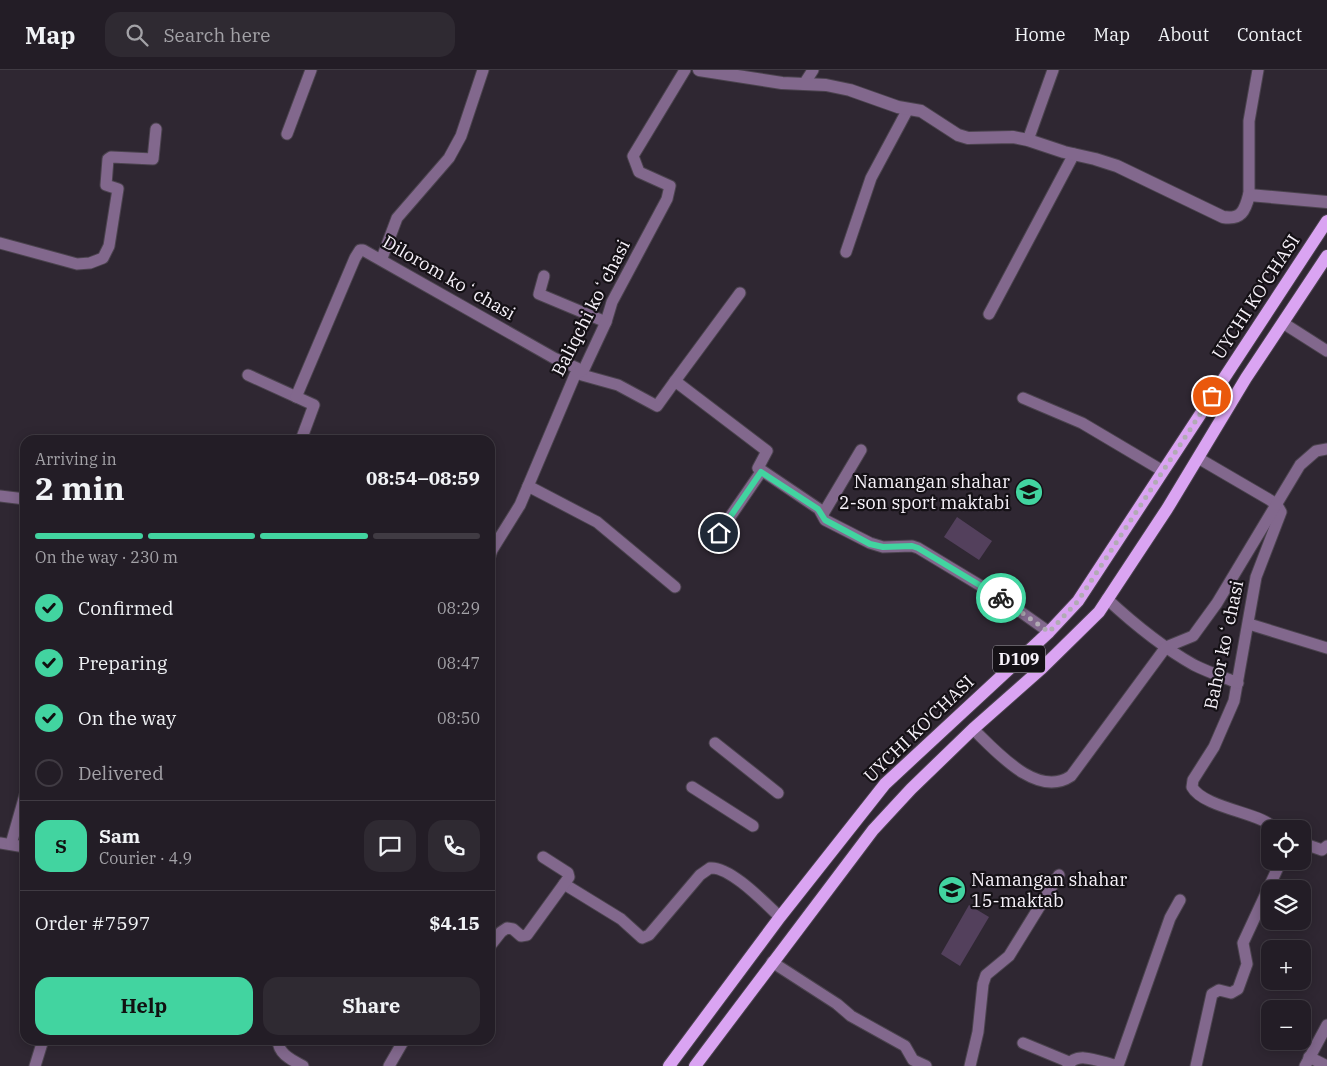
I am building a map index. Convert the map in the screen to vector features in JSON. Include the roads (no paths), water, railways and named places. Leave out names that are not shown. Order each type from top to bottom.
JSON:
[{"type":"main road","name":"UYCHI KO'CHASI","points":[[669,1066],[780,917],[885,784],[1049,632],[1078,601],[1327,220]]},
{"type":"main road","name":"UYCHI KO'CHASI","points":[[695,1066],[873,830],[911,789],[973,729],[1071,641],[1099,612],[1198,458],[1246,378],[1327,256]]},
{"type":"street","points":[[287,134],[311,70]]},
{"type":"street","points":[[382,258],[397,218],[449,158],[460,136],[483,70]]},
{"type":"street","name":"Baliqchi koʻchasi","points":[[495,545],[520,505],[575,375],[584,369],[606,322],[612,302],[667,199],[670,188],[668,184],[639,172],[633,156],[686,70]]},
{"type":"street","points":[[699,70],[713,70],[760,80],[850,90],[908,109],[922,110],[958,136],[1028,140],[1117,166],[1223,217],[1233,219],[1245,210],[1249,195],[1249,121],[1258,70]]},
{"type":"street","points":[[804,84],[813,70]]},
{"type":"street","points":[[1028,140],[1053,70]]},
{"type":"street","points":[[846,252],[871,178],[908,109]]},
{"type":"street","points":[[0,243],[77,264],[90,263],[103,258],[109,246],[118,190],[106,185],[108,159],[111,157],[153,159],[156,130]]},
{"type":"street","points":[[989,314],[1074,154]]},
{"type":"street","points":[[1249,195],[1327,202]]},
{"type":"street","name":"Dilorom koʻchasi","points":[[296,397],[358,251],[363,250],[382,258],[595,380],[618,385],[656,406],[674,381]]},
{"type":"street","points":[[544,276],[539,294],[606,322]]},
{"type":"street","points":[[740,293],[674,381],[767,451],[758,468],[761,472],[818,509],[823,514],[825,520],[870,544],[883,547],[912,546],[918,548],[1002,598],[1049,632]]},
{"type":"street","points":[[1283,323],[1327,351]]},
{"type":"street","points":[[248,376],[314,405],[303,435]]},
{"type":"street","points":[[1023,398],[1082,423],[1163,471]]},
{"type":"street","points":[[973,729],[998,754],[1036,780],[1056,783],[1064,781],[1071,776],[1166,647],[1193,636],[1217,603],[1307,456],[1327,448]]},
{"type":"street","points":[[823,514],[861,450]]},
{"type":"street","points":[[1198,458],[1277,505]]},
{"type":"street","points":[[719,533],[761,472]]},
{"type":"street","points":[[528,486],[597,522],[674,587]]},
{"type":"street","points":[[0,496],[20,498]]},
{"type":"street","name":"Bahor koʻchasi","points":[[1264,820],[1242,814],[1202,796],[1192,786],[1193,780],[1225,724],[1238,683],[1256,576],[1262,558],[1281,518],[1281,512],[1277,505]]},
{"type":"street","points":[[1107,599],[1140,629],[1166,647],[1196,666],[1238,683]]},
{"type":"street","points":[[1249,624],[1327,648]]},
{"type":"street","points":[[715,743],[778,793]]},
{"type":"street","points":[[692,787],[753,826]]},
{"type":"street","points":[[20,808],[6,843],[20,846]]},
{"type":"street","points":[[1311,846],[1322,850],[1327,846]]},
{"type":"street","points":[[495,940],[501,932],[508,928],[513,929],[522,936],[527,935],[569,877],[568,873],[544,857]]},
{"type":"street","points":[[564,884],[621,919],[642,938],[649,935],[700,875],[710,868],[722,870],[732,876],[780,917]]},
{"type":"street","points":[[1196,1066],[1212,994],[1218,990],[1232,993],[1238,989],[1246,964],[1243,943],[1277,870]]},
{"type":"street","points":[[970,1066],[978,1032],[983,984],[986,975],[1009,956],[1059,875]]},
{"type":"street","points":[[1023,1043],[1068,1064],[1081,1058],[1114,1065],[1119,1063],[1170,918],[1180,900]]},
{"type":"street","points":[[772,962],[822,994],[851,1016],[904,1046],[914,1060],[926,1066]]},
{"type":"street","points":[[1326,1066],[1307,1061],[1327,1025]]},
{"type":"street","points":[[35,1066],[41,1045]]},
{"type":"street","points":[[279,1045],[285,1055],[303,1066]]},
{"type":"street","points":[[389,1066],[401,1045]]},
{"type":"place","name":"Namangan shahar 2-son sport maktabi","points":[[1029,492]]},
{"type":"place","name":"Namangan shahar 15-maktab","points":[[952,890]]}]
